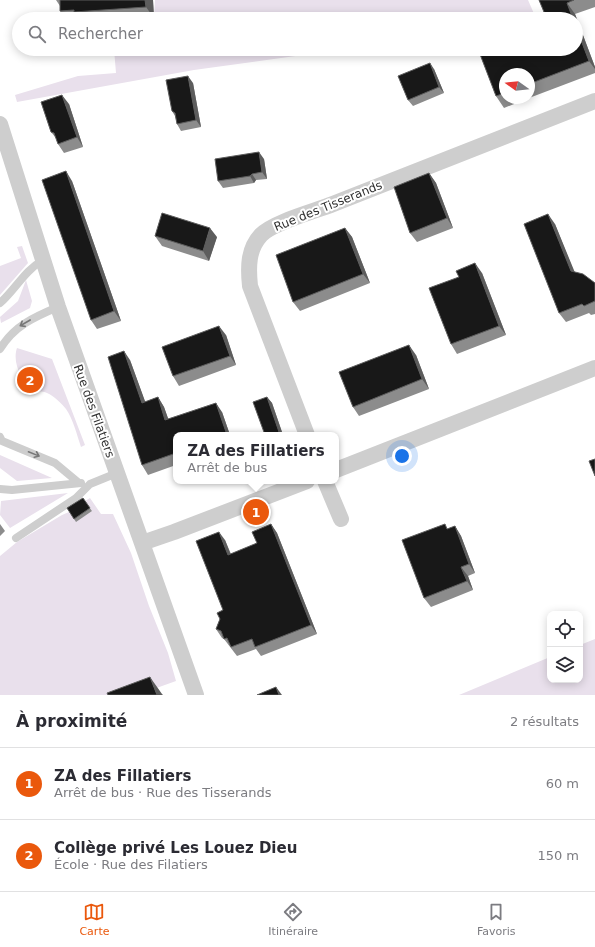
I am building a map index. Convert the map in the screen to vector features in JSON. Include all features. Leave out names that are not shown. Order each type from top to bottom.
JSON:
[{"type":"street","name":"Rue des Tisserands","points":[[306,432],[250,286],[248,269],[250,253],[262,234],[278,224],[327,207],[595,101]]},
{"type":"street","name":"Rue des Filatiers","points":[[0,124],[42,261],[196,695]]},
{"type":"street","points":[[339,469],[595,368]]},
{"type":"street","points":[[142,543],[299,484]]},
{"type":"street","points":[[326,484],[341,518]]},
{"type":"lane","points":[[0,303],[10,294],[32,266],[42,261]]},
{"type":"lane","points":[[0,349],[7,337],[18,326],[40,314],[58,307]]},
{"type":"lane","points":[[0,437],[2,441],[55,463],[79,483]]},
{"type":"lane","points":[[16,538],[76,498],[90,484],[117,473]]},
{"type":"lane","points":[[0,489],[12,490],[79,483],[90,484]]},
{"type":"shaded area","points":[[155,0],[528,0],[533,12],[154,12]]},
{"type":"shaded area","points":[[115,56],[295,56],[194,70],[17,102],[15,95],[78,76],[116,73]]},
{"type":"shaded area","points":[[22,246],[28,263],[0,295],[0,266],[21,258],[17,247]]},
{"type":"shaded area","points":[[26,280],[32,301],[30,308],[1,323],[0,317],[18,301]]},
{"type":"shaded area","points":[[17,348],[52,359],[85,445],[81,447],[75,427],[66,409],[50,394],[37,391],[30,387],[22,377],[17,366]]},
{"type":"shaded area","points":[[0,455],[52,478],[17,481],[0,468]]},
{"type":"shaded area","points":[[68,493],[10,528],[0,515],[1,501]]},
{"type":"shaded area","points":[[90,498],[101,514],[113,514],[131,553],[149,606],[168,653],[176,681],[137,695],[0,695],[0,556],[17,542],[62,515],[69,512],[92,511],[85,501]]},
{"type":"shaded area","points":[[595,639],[595,695],[459,695],[547,658],[547,683],[583,683],[583,644]]},
{"type":"building","points":[[60,0],[145,0],[146,7],[74,12],[74,10],[60,11]]},
{"type":"building","points":[[539,0],[574,0],[567,3],[570,12],[544,12]]},
{"type":"building","points":[[583,45],[589,61],[535,82],[535,68],[499,68],[499,95],[496,96],[481,56],[583,56]]},
{"type":"building","points":[[430,63],[439,87],[408,100],[398,76]]},
{"type":"building","points":[[188,76],[196,120],[177,124],[175,113],[172,111],[166,80]]},
{"type":"building","points":[[62,95],[77,137],[58,144],[54,133],[51,132],[41,102]]},
{"type":"building","points":[[259,152],[262,172],[252,174],[250,176],[218,181],[215,159]]},
{"type":"building","points":[[66,171],[114,311],[91,320],[42,180]]},
{"type":"building","points":[[429,173],[447,218],[410,233],[394,187]]},
{"type":"building","points":[[162,213],[210,228],[203,251],[155,236]]},
{"type":"building","points":[[548,214],[571,271],[583,274],[595,283],[595,301],[584,306],[582,304],[559,313],[524,224]]},
{"type":"building","points":[[345,228],[363,274],[293,302],[276,255]]},
{"type":"building","points":[[475,263],[499,326],[451,344],[429,288],[459,277],[456,271]]},
{"type":"building","points":[[219,326],[230,356],[173,376],[162,347]]},
{"type":"building","points":[[409,345],[422,379],[353,407],[339,372]]},
{"type":"building","points":[[124,351],[142,403],[158,397],[165,420],[216,403],[226,432],[173,432],[173,454],[142,465],[108,357]]},
{"type":"building","points":[[267,397],[279,432],[264,432],[253,402]]},
{"type":"building","points":[[595,459],[595,476],[589,461]]},
{"type":"building","points":[[83,498],[90,508],[74,519],[67,508]]},
{"type":"building","points":[[271,524],[311,625],[255,647],[252,639],[231,647],[227,638],[224,639],[221,631],[216,629],[220,619],[217,613],[223,610],[196,541],[219,532],[228,555],[257,543],[252,532]]},
{"type":"building","points":[[445,524],[447,529],[455,526],[469,564],[461,567],[467,581],[424,598],[402,540]]},
{"type":"building","points":[[150,677],[157,695],[108,695],[107,693]]},
{"type":"building","points":[[276,687],[279,695],[257,695]]},
{"type":"place","name":"Collège privé Les Louez Dieu","points":[[30,380]]},
{"type":"place","name":"ZA des Fillatiers","points":[[256,512]]}]
